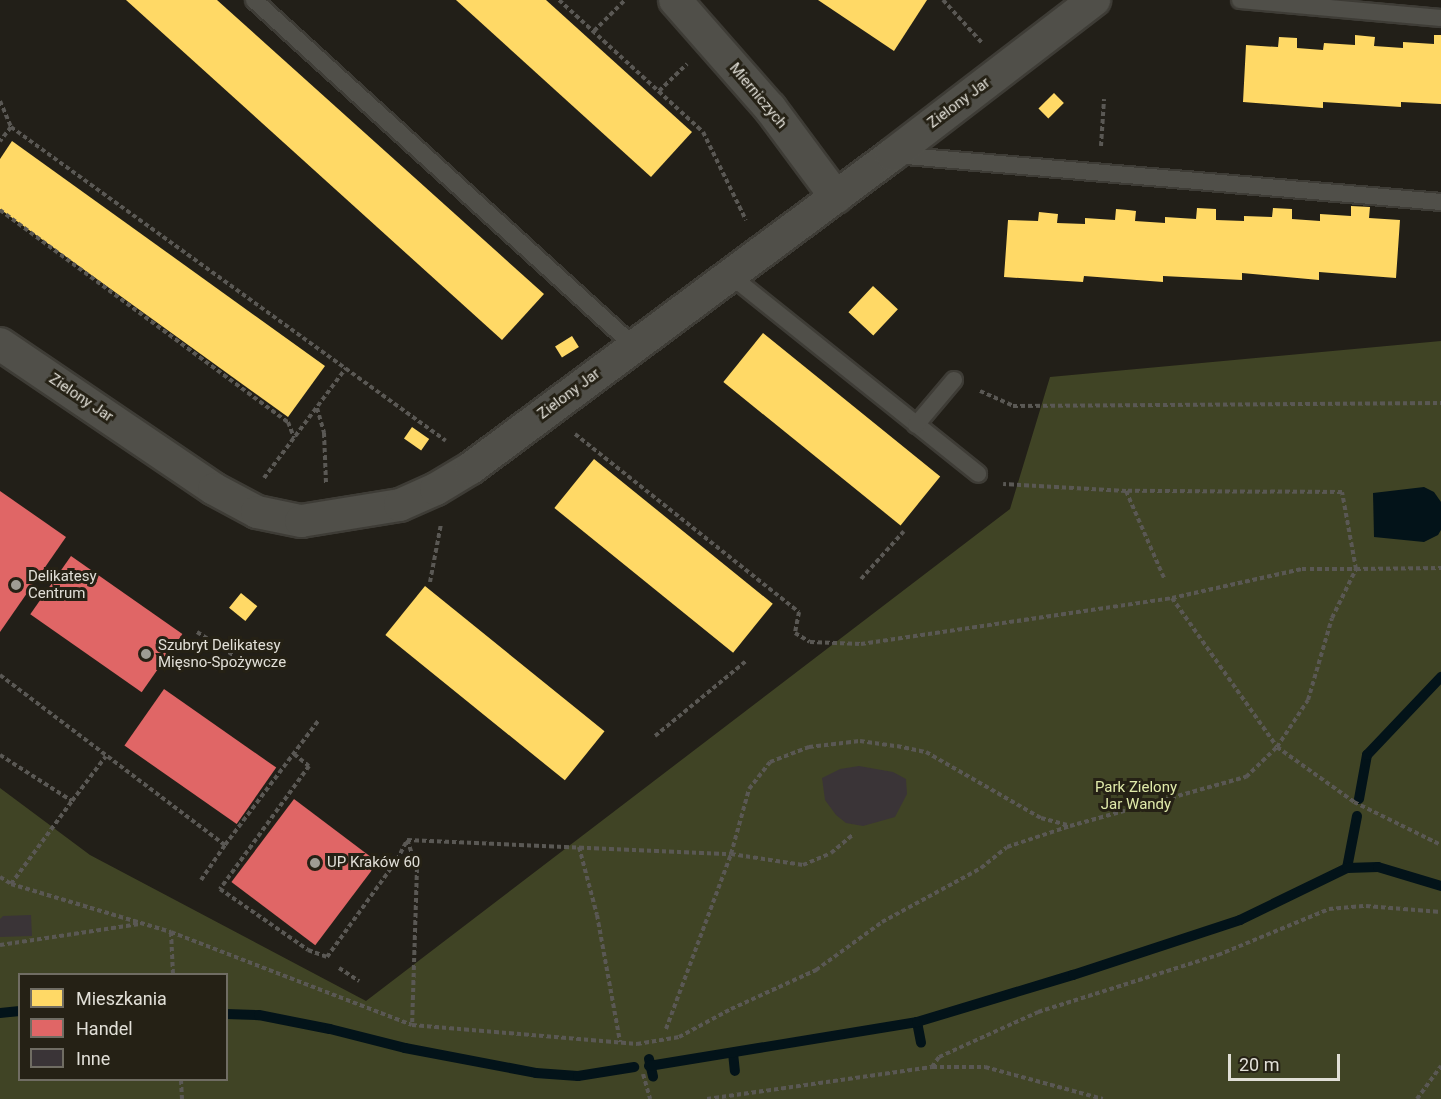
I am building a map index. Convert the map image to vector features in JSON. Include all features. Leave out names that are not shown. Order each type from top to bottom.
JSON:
[{"type":"street","name":"Mierniczych","points":[[675,0],[770,108],[836,197]]},
{"type":"street","name":"Zielony Jar","points":[[0,344],[214,489],[257,512],[301,520],[400,505],[436,489],[471,468],[892,155],[1094,0]]},
{"type":"lane","points":[[254,0],[634,346]]},
{"type":"lane","points":[[1239,0],[1441,18]]},
{"type":"lane","points":[[892,155],[1441,202]]},
{"type":"lane","points":[[730,275],[978,474]]},
{"type":"lane","points":[[916,425],[954,380]]},
{"type":"path","points":[[559,0],[703,132],[747,222]]},
{"type":"path","points":[[594,32],[625,0]]},
{"type":"path","points":[[943,0],[985,46]]},
{"type":"path","points":[[659,91],[694,57]]},
{"type":"path","points":[[1100,173],[1104,99]]},
{"type":"path","points":[[0,101],[11,127],[448,443]]},
{"type":"path","points":[[0,141],[11,127]]},
{"type":"path","points":[[0,210],[288,422],[294,438]]},
{"type":"path","points":[[263,480],[346,368]]},
{"type":"path","points":[[954,380],[1013,406],[1441,403]]},
{"type":"path","points":[[317,407],[324,433],[326,487]]},
{"type":"path","points":[[573,432],[799,612],[795,633],[810,642],[861,644],[1172,598],[1302,568],[1441,568]]},
{"type":"path","points":[[0,877],[11,884],[171,932],[412,1025],[637,1044],[679,1037],[731,1009],[816,970],[882,922],[981,868],[1007,848],[1070,826],[1246,777],[1277,747],[1308,700],[1332,618],[1356,569],[1342,492],[1126,491],[1002,484],[978,474]]},
{"type":"path","points":[[1126,491],[1164,578]]},
{"type":"path","points":[[430,582],[443,515]]},
{"type":"path","points":[[861,579],[904,531]]},
{"type":"path","points":[[1172,598],[1277,747],[1354,802],[1441,845]]},
{"type":"path","points":[[197,632],[232,655]]},
{"type":"path","points":[[656,736],[746,661]]},
{"type":"path","points":[[0,675],[225,845]]},
{"type":"path","points":[[201,880],[319,720]]},
{"type":"path","points":[[666,1029],[731,854],[749,789],[770,762],[809,747],[860,741],[926,752],[1041,818],[1070,826]]},
{"type":"path","points":[[294,754],[309,766],[220,889],[308,950],[327,957],[397,860],[407,840]]},
{"type":"path","points":[[0,755],[72,801]]},
{"type":"path","points":[[11,884],[106,756]]},
{"type":"path","points":[[407,840],[731,854],[803,865],[831,854],[854,834]]},
{"type":"path","points":[[407,840],[417,867],[412,1025]]},
{"type":"path","points":[[579,846],[597,915],[620,1042]]},
{"type":"path","points":[[932,1067],[939,1057],[1038,1012],[1218,956],[1329,909],[1366,906],[1441,912]]},
{"type":"path","points":[[0,945],[142,923]]},
{"type":"path","points":[[171,932],[174,973]]},
{"type":"path","points":[[339,968],[359,981]]},
{"type":"path","points":[[1417,1099],[1441,1066]]},
{"type":"path","points":[[707,1099],[932,1067],[985,1067],[1089,1097],[1104,1099]]},
{"type":"path","points":[[643,1074],[650,1099]]},
{"type":"path","points":[[181,1081],[182,1099]]},
{"type":"green space","name":"Park Zielony Jar Wandy","points":[[1441,341],[1441,1099],[0,1099],[0,788],[90,855],[366,1001],[1010,509],[1050,377]]},
{"type":"shaded area","points":[[1424,487],[1434,492],[1441,502],[1441,530],[1438,535],[1424,542],[1374,537],[1373,493]]},
{"type":"building: Mieszkania","points":[[126,0],[217,0],[544,294],[502,340]]},
{"type":"building: Mieszkania","points":[[456,0],[546,0],[692,132],[651,177]]},
{"type":"building: Mieszkania","points":[[818,0],[927,0],[894,51]]},
{"type":"building: Mieszkania","points":[[1355,35],[1375,37],[1374,46],[1403,48],[1403,42],[1434,44],[1434,35],[1441,35],[1441,104],[1401,102],[1401,107],[1323,102],[1323,108],[1243,102],[1246,45],[1278,47],[1279,37],[1297,38],[1297,48],[1323,50],[1324,43],[1355,45]]},
{"type":"building: Mieszkania","points":[[1054,93],[1064,103],[1048,118],[1038,109]]},
{"type":"building: Mieszkania","points":[[12,141],[325,366],[288,417],[0,209],[0,159]]},
{"type":"building: Mieszkania","points":[[1351,206],[1370,207],[1369,218],[1400,220],[1396,278],[1319,272],[1319,280],[1242,273],[1242,280],[1163,276],[1163,282],[1084,276],[1083,282],[1004,277],[1008,220],[1038,221],[1039,212],[1058,214],[1057,223],[1085,224],[1085,218],[1115,220],[1116,209],[1128,210],[1136,211],[1135,221],[1165,223],[1165,217],[1196,219],[1197,208],[1216,209],[1216,220],[1244,221],[1244,216],[1272,217],[1273,208],[1292,209],[1292,219],[1320,221],[1320,214],[1351,216]]},
{"type":"building: Mieszkania","points":[[873,286],[898,309],[873,336],[848,312]]},
{"type":"building: Mieszkania","points":[[763,333],[940,476],[901,525],[723,382]]},
{"type":"building: Mieszkania","points":[[572,336],[579,347],[562,358],[555,347]]},
{"type":"building: Mieszkania","points":[[412,427],[429,439],[421,451],[404,438]]},
{"type":"building: Mieszkania","points":[[594,459],[773,604],[733,653],[554,508]]},
{"type":"building: Mieszkania","points":[[425,586],[605,731],[565,780],[385,635]]},
{"type":"building: Mieszkania","points":[[241,593],[257,606],[245,621],[229,608]]},
{"type":"building: Handel","name":"Delikatesy Centrum","points":[[0,491],[66,537],[0,632]]},
{"type":"building: Handel","points":[[71,556],[182,634],[142,692],[30,614]]},
{"type":"building: Handel","points":[[164,689],[276,768],[237,824],[124,746]]},
{"type":"building: Handel","name":"UP Kraków 60","points":[[294,799],[378,862],[315,945],[231,882]]},
{"type":"building: Inne","points":[[859,766],[893,772],[906,779],[907,794],[895,817],[863,826],[846,823],[836,815],[825,800],[822,778],[840,769]]},
{"type":"building: Inne","points":[[31,915],[32,936],[0,937],[0,919],[3,916]]},
{"type":"waterway","points":[[1359,799],[1367,755],[1441,677]]},
{"type":"waterway","points":[[1347,868],[1357,816]]},
{"type":"waterway","points":[[649,1066],[917,1022],[1073,975],[1240,920],[1347,868],[1378,867],[1441,886]]},
{"type":"waterway","points":[[0,1013],[18,1011]]},
{"type":"waterway","points":[[228,1014],[259,1015],[330,1029],[405,1048],[536,1073],[578,1076],[634,1067]]},
{"type":"waterway","points":[[917,1022],[921,1043]]},
{"type":"waterway","points":[[733,1053],[735,1071]]},
{"type":"waterway","points":[[649,1059],[653,1077]]},
{"type":"place","name":"Delikatesy Centrum","points":[[16,585]]},
{"type":"place","name":"Szubryt Delikatesy Mięsno-Spożywcze","points":[[146,654]]},
{"type":"place","name":"UP Kraków 60","points":[[315,863]]}]
